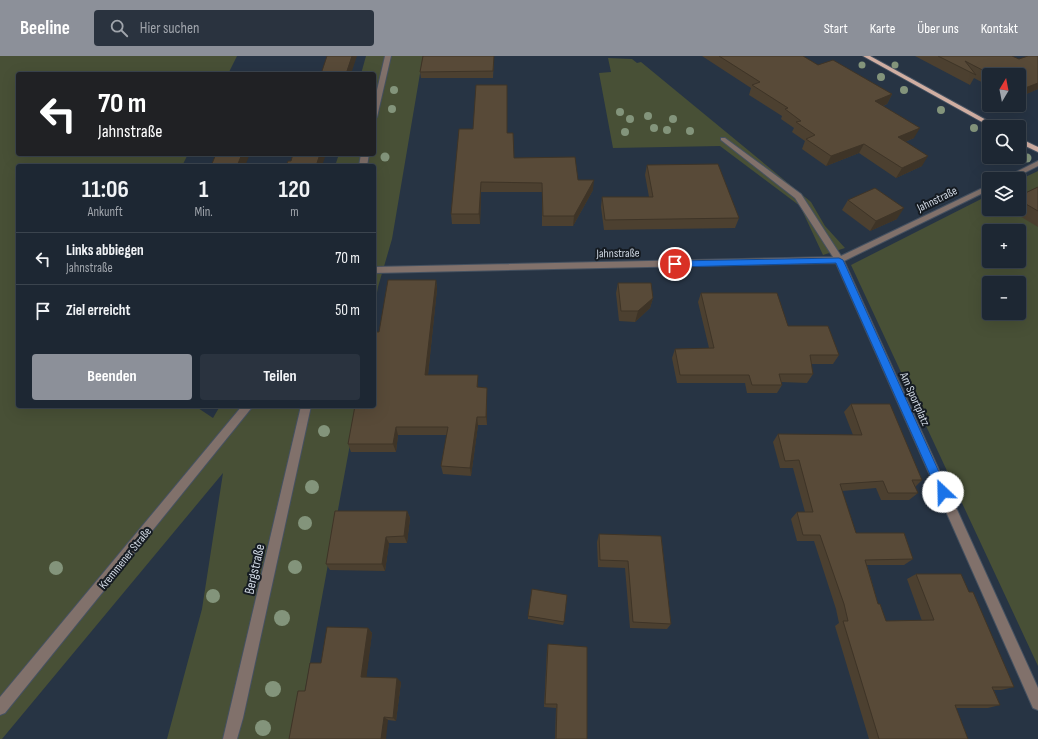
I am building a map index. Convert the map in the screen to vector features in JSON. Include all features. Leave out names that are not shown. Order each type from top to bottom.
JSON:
[{"type":"main road","points":[[866,56],[983,120]]},
{"type":"main road","points":[[1026,144],[1038,150]]},
{"type":"street","points":[[376,108],[388,56]]},
{"type":"street","name":"Am Sportplatz","points":[[723,139],[798,196],[839,260],[1038,703]]},
{"type":"street","points":[[1020,172],[1038,163]]},
{"type":"street","name":"Jahnstraße","points":[[376,270],[839,260],[982,190]]},
{"type":"street","name":"Kremmener Straße","points":[[0,708],[246,408]]},
{"type":"street","name":"Bergstraße","points":[[230,739],[306,408]]},
{"type":"green space","points":[[0,56],[237,56],[229,72],[16,72],[16,156],[187,156],[183,164],[16,164],[16,408],[198,408],[213,418],[219,408],[357,408],[296,739],[167,739],[202,609],[223,473],[2,739],[0,739]]},
{"type":"green space","points":[[366,56],[423,56],[392,239],[376,298],[376,164],[336,164],[338,156],[376,156],[376,72],[362,72]]},
{"type":"green space","points":[[608,58],[632,59],[637,63],[641,62],[811,202],[825,226],[845,248],[823,255],[800,206],[720,146],[613,148],[599,73],[611,72]]},
{"type":"green space","points":[[1038,171],[1038,666],[851,265],[982,199],[982,216],[1026,216],[1026,177]]},
{"type":"building","points":[[327,56],[352,56],[347,72],[322,72]]},
{"type":"building","points":[[423,56],[494,56],[493,71],[420,72]]},
{"type":"building","points":[[719,56],[803,56],[818,65],[833,60],[892,94],[875,101],[920,128],[898,137],[928,156],[902,168],[864,144],[831,156],[806,139],[815,135],[796,122],[801,121],[785,109],[788,108],[752,85],[760,82]]},
{"type":"building","points":[[938,56],[1012,56],[1019,59],[1028,56],[1038,56],[1038,83],[1026,88],[1026,68],[982,68],[982,70],[965,61],[976,75]]},
{"type":"building","points":[[476,85],[507,85],[507,133],[513,133],[514,158],[575,157],[578,180],[594,180],[574,216],[543,216],[542,183],[481,182],[479,214],[451,214],[459,129],[473,129]]},
{"type":"building","points":[[215,156],[241,156],[238,164],[212,164]]},
{"type":"building","points":[[292,156],[319,156],[317,164],[287,164],[288,161],[291,161]]},
{"type":"building","points":[[718,164],[739,218],[605,220],[602,197],[653,197],[647,165]]},
{"type":"building","points":[[1038,187],[1038,211],[1026,204],[1026,193]]},
{"type":"building","points":[[875,188],[904,208],[876,221],[848,200]]},
{"type":"building","points":[[388,280],[436,280],[425,375],[478,375],[477,387],[487,388],[486,417],[477,417],[470,468],[441,466],[448,427],[396,427],[393,444],[348,444],[355,408],[376,408],[376,332],[379,332]]},
{"type":"building","points":[[618,283],[651,283],[653,298],[638,311],[621,311]]},
{"type":"building","points":[[701,293],[777,293],[788,326],[828,326],[839,355],[810,355],[813,374],[779,374],[782,385],[752,385],[749,375],[680,375],[675,349],[714,348]]},
{"type":"building","points":[[851,404],[890,404],[922,480],[912,480],[918,493],[888,493],[883,481],[840,484],[856,533],[904,533],[913,559],[865,560],[878,604],[880,604],[886,621],[934,620],[916,574],[961,574],[969,592],[973,592],[1014,687],[992,687],[1000,705],[955,705],[968,739],[879,739],[843,621],[848,621],[844,604],[820,535],[803,535],[797,512],[813,512],[799,460],[785,461],[778,434],[862,435]]},
{"type":"building","points":[[335,511],[407,511],[404,536],[386,537],[382,564],[326,564]]},
{"type":"building","points":[[599,534],[661,536],[671,624],[633,622],[628,561],[600,560]]},
{"type":"building","points":[[532,589],[567,595],[564,622],[528,616]]},
{"type":"building","points":[[327,627],[368,628],[361,677],[397,678],[393,718],[384,717],[381,739],[289,739],[298,691],[305,691],[310,663],[321,663]]},
{"type":"building","points":[[548,644],[587,647],[587,739],[556,739],[557,704],[545,704]]},
{"type":"route","points":[[675,264],[839,260],[943,492]]}]
